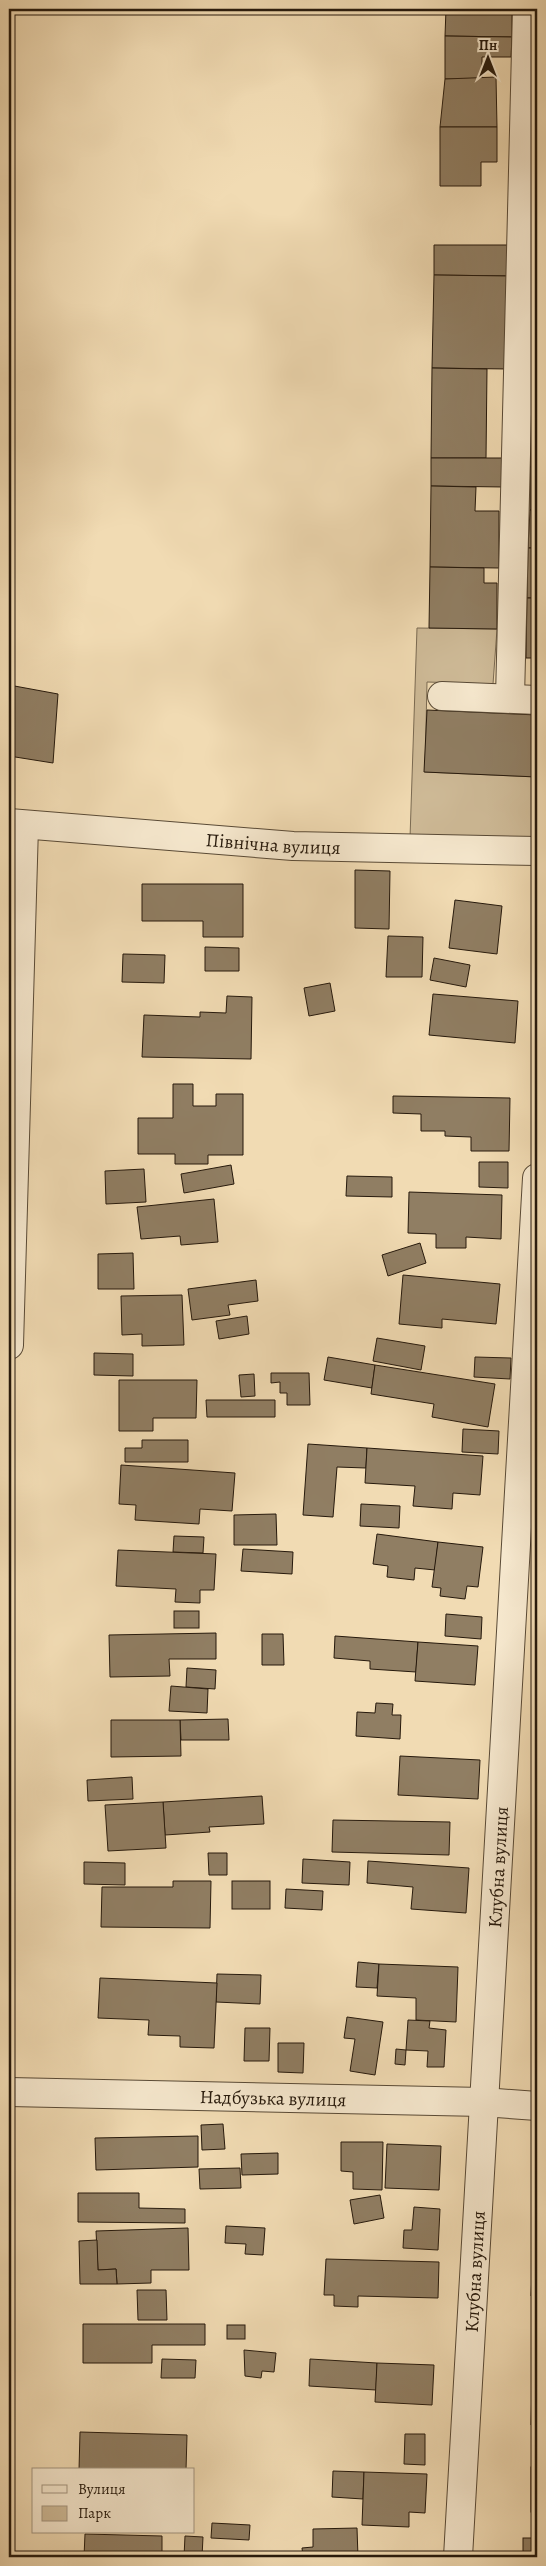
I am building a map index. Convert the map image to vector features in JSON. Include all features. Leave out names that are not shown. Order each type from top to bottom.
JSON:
[{"type":"street","points":[[510,698],[527,9]]},
{"type":"street","points":[[442,696],[537,700]]},
{"type":"street","points":[[9,1345],[16,824]]},
{"type":"street","name":"Північна вулиця","points":[[16,824],[293,846],[537,851]]},
{"type":"street","name":"Клубна вулиця","points":[[458,2557],[537,1178]]},
{"type":"street","name":"Надбузька вулиця","points":[[9,2092],[483,2102],[537,2106]]},
{"type":"green space","points":[[417,628],[497,629],[493,684],[427,682],[425,772],[537,777],[537,841],[410,838]]},
{"type":"building","points":[[446,9],[512,9],[512,37],[445,36]]},
{"type":"building","points":[[445,36],[512,37],[511,57],[482,57],[482,79],[445,79]]},
{"type":"building","points":[[496,77],[497,127],[440,127],[445,79]]},
{"type":"building","points":[[440,127],[497,127],[497,162],[481,162],[481,186],[440,186]]},
{"type":"building","points":[[434,245],[510,245],[510,276],[434,275]]},
{"type":"building","points":[[434,275],[510,276],[509,369],[432,368]]},
{"type":"building","points":[[533,362],[537,362],[537,467],[530,467]]},
{"type":"building","points":[[432,368],[487,369],[486,458],[431,458]]},
{"type":"building","points":[[431,458],[504,458],[504,487],[431,486]]},
{"type":"building","points":[[530,467],[537,467],[537,510],[530,510]]},
{"type":"building","points":[[431,486],[476,487],[475,511],[499,511],[499,568],[430,567]]},
{"type":"building","points":[[530,510],[537,510],[537,548],[528,548]]},
{"type":"building","points":[[528,548],[537,548],[537,598],[527,598]]},
{"type":"building","points":[[430,567],[484,568],[484,583],[497,583],[497,629],[429,628]]},
{"type":"building","points":[[527,598],[537,598],[537,658],[526,658]]},
{"type":"building","points":[[9,685],[58,694],[53,763],[9,756]]},
{"type":"building","points":[[427,710],[537,715],[537,777],[424,772]]},
{"type":"building","points":[[355,870],[390,871],[389,929],[355,928]]},
{"type":"building","points":[[142,884],[243,884],[243,937],[203,937],[203,921],[142,921]]},
{"type":"building","points":[[455,900],[502,906],[497,954],[449,948]]},
{"type":"building","points":[[388,936],[423,937],[422,977],[386,977]]},
{"type":"building","points":[[205,947],[239,948],[239,971],[205,971]]},
{"type":"building","points":[[123,954],[165,955],[164,983],[122,982]]},
{"type":"building","points":[[434,958],[470,965],[466,987],[430,980]]},
{"type":"building","points":[[330,983],[335,1011],[309,1016],[304,988]]},
{"type":"building","points":[[433,994],[518,1001],[515,1043],[429,1035]]},
{"type":"building","points":[[227,996],[252,997],[251,1059],[142,1057],[144,1015],[200,1017],[200,1012],[226,1013]]},
{"type":"building","points":[[173,1084],[193,1084],[193,1106],[216,1106],[216,1094],[243,1094],[243,1155],[208,1155],[208,1164],[175,1164],[175,1154],[138,1154],[138,1118],[173,1118]]},
{"type":"building","points":[[393,1096],[510,1098],[509,1151],[471,1151],[471,1137],[445,1136],[445,1131],[421,1131],[421,1114],[393,1113]]},
{"type":"building","points":[[479,1162],[508,1162],[508,1188],[479,1187]]},
{"type":"building","points":[[231,1165],[234,1184],[184,1193],[181,1174]]},
{"type":"building","points":[[144,1169],[146,1202],[106,1204],[105,1171]]},
{"type":"building","points":[[347,1176],[392,1177],[392,1197],[346,1196]]},
{"type":"building","points":[[409,1192],[502,1195],[501,1239],[466,1237],[466,1248],[436,1248],[436,1234],[408,1233]]},
{"type":"building","points":[[214,1199],[218,1242],[181,1245],[180,1236],[141,1239],[137,1207]]},
{"type":"building","points":[[420,1243],[426,1263],[388,1276],[382,1255]]},
{"type":"building","points":[[133,1253],[134,1289],[98,1289],[98,1254]]},
{"type":"building","points":[[403,1275],[500,1284],[496,1324],[442,1319],[442,1328],[399,1324]]},
{"type":"building","points":[[256,1280],[258,1301],[228,1305],[230,1315],[192,1320],[188,1289]]},
{"type":"building","points":[[182,1295],[184,1345],[142,1346],[142,1334],[122,1335],[121,1296]]},
{"type":"building","points":[[247,1316],[249,1334],[219,1339],[216,1321]]},
{"type":"building","points":[[377,1338],[425,1346],[421,1370],[373,1361]]},
{"type":"building","points":[[94,1353],[133,1354],[133,1376],[94,1375]]},
{"type":"building","points":[[328,1357],[375,1365],[372,1388],[324,1380]]},
{"type":"building","points":[[475,1357],[511,1358],[510,1379],[474,1377]]},
{"type":"building","points":[[375,1365],[495,1384],[488,1427],[432,1417],[434,1404],[371,1394]]},
{"type":"building","points":[[271,1373],[309,1373],[310,1405],[287,1405],[287,1393],[280,1393],[280,1382],[271,1383]]},
{"type":"building","points":[[254,1374],[255,1396],[241,1397],[239,1375]]},
{"type":"building","points":[[119,1380],[197,1380],[196,1418],[153,1418],[153,1431],[119,1431]]},
{"type":"building","points":[[206,1400],[275,1400],[275,1417],[207,1417]]},
{"type":"building","points":[[463,1429],[499,1431],[498,1454],[462,1452]]},
{"type":"building","points":[[142,1440],[188,1440],[188,1462],[125,1462],[125,1448],[142,1448]]},
{"type":"building","points":[[308,1444],[367,1448],[366,1468],[337,1467],[333,1517],[303,1515]]},
{"type":"building","points":[[367,1448],[483,1456],[480,1495],[453,1493],[452,1509],[413,1506],[415,1486],[365,1483]]},
{"type":"building","points":[[121,1465],[235,1473],[232,1511],[200,1509],[199,1524],[135,1520],[136,1505],[119,1504]]},
{"type":"building","points":[[361,1504],[400,1506],[399,1528],[360,1526]]},
{"type":"building","points":[[276,1514],[277,1545],[234,1545],[234,1515]]},
{"type":"building","points":[[377,1534],[438,1542],[435,1570],[415,1568],[414,1580],[387,1577],[388,1566],[373,1564]]},
{"type":"building","points":[[174,1536],[204,1537],[203,1553],[173,1552]]},
{"type":"building","points":[[438,1542],[483,1547],[478,1587],[467,1586],[465,1599],[440,1596],[441,1588],[432,1587]]},
{"type":"building","points":[[243,1549],[293,1552],[292,1574],[241,1571]]},
{"type":"building","points":[[118,1550],[216,1554],[214,1590],[200,1590],[200,1603],[175,1602],[176,1589],[116,1586]]},
{"type":"building","points":[[174,1611],[199,1611],[199,1628],[174,1628]]},
{"type":"building","points":[[446,1614],[482,1617],[481,1639],[445,1636]]},
{"type":"building","points":[[216,1633],[216,1659],[169,1659],[170,1676],[110,1677],[109,1635]]},
{"type":"building","points":[[262,1634],[283,1634],[284,1665],[262,1665]]},
{"type":"building","points":[[335,1636],[418,1642],[416,1672],[370,1669],[370,1661],[334,1658]]},
{"type":"building","points":[[418,1642],[478,1646],[475,1685],[415,1681]]},
{"type":"building","points":[[187,1668],[216,1670],[215,1689],[186,1687]]},
{"type":"building","points":[[171,1686],[208,1689],[207,1713],[169,1711]]},
{"type":"building","points":[[376,1703],[393,1704],[392,1715],[401,1715],[400,1739],[356,1736],[357,1712],[375,1713]]},
{"type":"building","points":[[228,1719],[229,1740],[181,1740],[180,1720]]},
{"type":"building","points":[[111,1720],[180,1720],[181,1756],[111,1757]]},
{"type":"building","points":[[400,1756],[480,1760],[478,1799],[398,1795]]},
{"type":"building","points":[[132,1777],[133,1799],[88,1801],[87,1780]]},
{"type":"building","points":[[262,1796],[264,1824],[209,1827],[210,1832],[165,1835],[163,1802]]},
{"type":"building","points":[[163,1802],[166,1848],[108,1851],[105,1805]]},
{"type":"building","points":[[333,1820],[450,1822],[449,1855],[332,1852]]},
{"type":"building","points":[[208,1853],[227,1853],[227,1875],[209,1875]]},
{"type":"building","points":[[303,1859],[350,1862],[349,1885],[302,1883]]},
{"type":"building","points":[[368,1861],[469,1868],[466,1913],[411,1909],[413,1887],[367,1883]]},
{"type":"building","points":[[84,1862],[125,1863],[125,1885],[84,1884]]},
{"type":"building","points":[[173,1881],[211,1881],[210,1928],[101,1927],[102,1887],[173,1887]]},
{"type":"building","points":[[232,1881],[270,1881],[270,1909],[232,1909]]},
{"type":"building","points":[[286,1889],[323,1891],[322,1910],[285,1908]]},
{"type":"building","points":[[358,1962],[379,1964],[377,1988],[356,1987]]},
{"type":"building","points":[[379,1964],[458,1967],[456,2022],[416,2020],[416,1998],[377,1996]]},
{"type":"building","points":[[217,1974],[261,1975],[260,2004],[216,2002]]},
{"type":"building","points":[[100,1978],[217,1983],[214,2048],[180,2047],[180,2036],[148,2035],[149,2020],[98,2018]]},
{"type":"building","points":[[347,2017],[383,2022],[375,2075],[350,2071],[355,2039],[344,2038]]},
{"type":"building","points":[[408,2020],[430,2021],[429,2028],[446,2030],[444,2067],[427,2067],[428,2051],[406,2050]]},
{"type":"building","points":[[245,2028],[270,2028],[269,2061],[244,2061]]},
{"type":"building","points":[[278,2043],[304,2043],[303,2073],[278,2072]]},
{"type":"building","points":[[396,2049],[406,2050],[405,2065],[395,2064]]},
{"type":"building","points":[[223,2124],[225,2149],[202,2150],[201,2125]]},
{"type":"building","points":[[198,2136],[198,2167],[96,2170],[95,2138]]},
{"type":"building","points":[[341,2142],[383,2142],[382,2190],[353,2189],[353,2172],[341,2171]]},
{"type":"building","points":[[387,2144],[441,2146],[439,2190],[385,2188]]},
{"type":"building","points":[[278,2153],[278,2174],[242,2175],[241,2154]]},
{"type":"building","points":[[240,2168],[241,2188],[200,2189],[199,2169]]},
{"type":"building","points":[[78,2193],[139,2193],[139,2208],[185,2209],[185,2223],[78,2222]]},
{"type":"building","points":[[380,2195],[384,2218],[354,2224],[350,2200]]},
{"type":"building","points":[[414,2207],[440,2209],[438,2250],[403,2248],[404,2230],[412,2230]]},
{"type":"building","points":[[226,2226],[265,2228],[263,2255],[245,2254],[246,2244],[225,2243]]},
{"type":"building","points":[[188,2228],[189,2270],[151,2270],[151,2283],[117,2284],[116,2269],[98,2270],[96,2231]]},
{"type":"building","points":[[97,2240],[98,2270],[116,2269],[117,2284],[80,2284],[79,2241]]},
{"type":"building","points":[[326,2259],[439,2262],[438,2298],[358,2296],[358,2307],[334,2306],[334,2295],[324,2295]]},
{"type":"building","points":[[532,2274],[537,2274],[537,2296],[531,2296]]},
{"type":"building","points":[[137,2290],[166,2290],[167,2320],[138,2320]]},
{"type":"building","points":[[536,2299],[537,2365],[533,2365]]},
{"type":"building","points":[[83,2324],[205,2324],[205,2345],[152,2345],[152,2363],[83,2363]]},
{"type":"building","points":[[227,2325],[245,2325],[245,2339],[227,2339]]},
{"type":"building","points":[[244,2350],[276,2353],[274,2372],[262,2371],[261,2378],[245,2376]]},
{"type":"building","points":[[162,2359],[196,2360],[195,2378],[161,2378]]},
{"type":"building","points":[[310,2359],[377,2363],[376,2390],[309,2386]]},
{"type":"building","points":[[377,2363],[434,2365],[432,2405],[375,2402]]},
{"type":"building","points":[[532,2384],[537,2385],[537,2425],[531,2425]]},
{"type":"building","points":[[80,2432],[187,2435],[186,2468],[79,2468]]},
{"type":"building","points":[[405,2434],[425,2434],[425,2465],[404,2464]]},
{"type":"building","points":[[531,2467],[537,2467],[537,2512],[531,2512]]},
{"type":"building","points":[[333,2471],[364,2472],[363,2499],[332,2497]]},
{"type":"building","points":[[364,2472],[427,2474],[425,2513],[409,2512],[409,2527],[362,2525]]},
{"type":"building","points":[[212,2523],[250,2525],[249,2540],[211,2538]]},
{"type":"building","points":[[357,2528],[358,2557],[303,2557],[302,2548],[313,2547],[313,2529]]},
{"type":"building","points":[[85,2534],[162,2536],[162,2557],[84,2557]]},
{"type":"building","points":[[185,2536],[203,2537],[202,2557],[184,2557]]},
{"type":"building","points":[[523,2538],[537,2538],[537,2557],[523,2557]]}]
